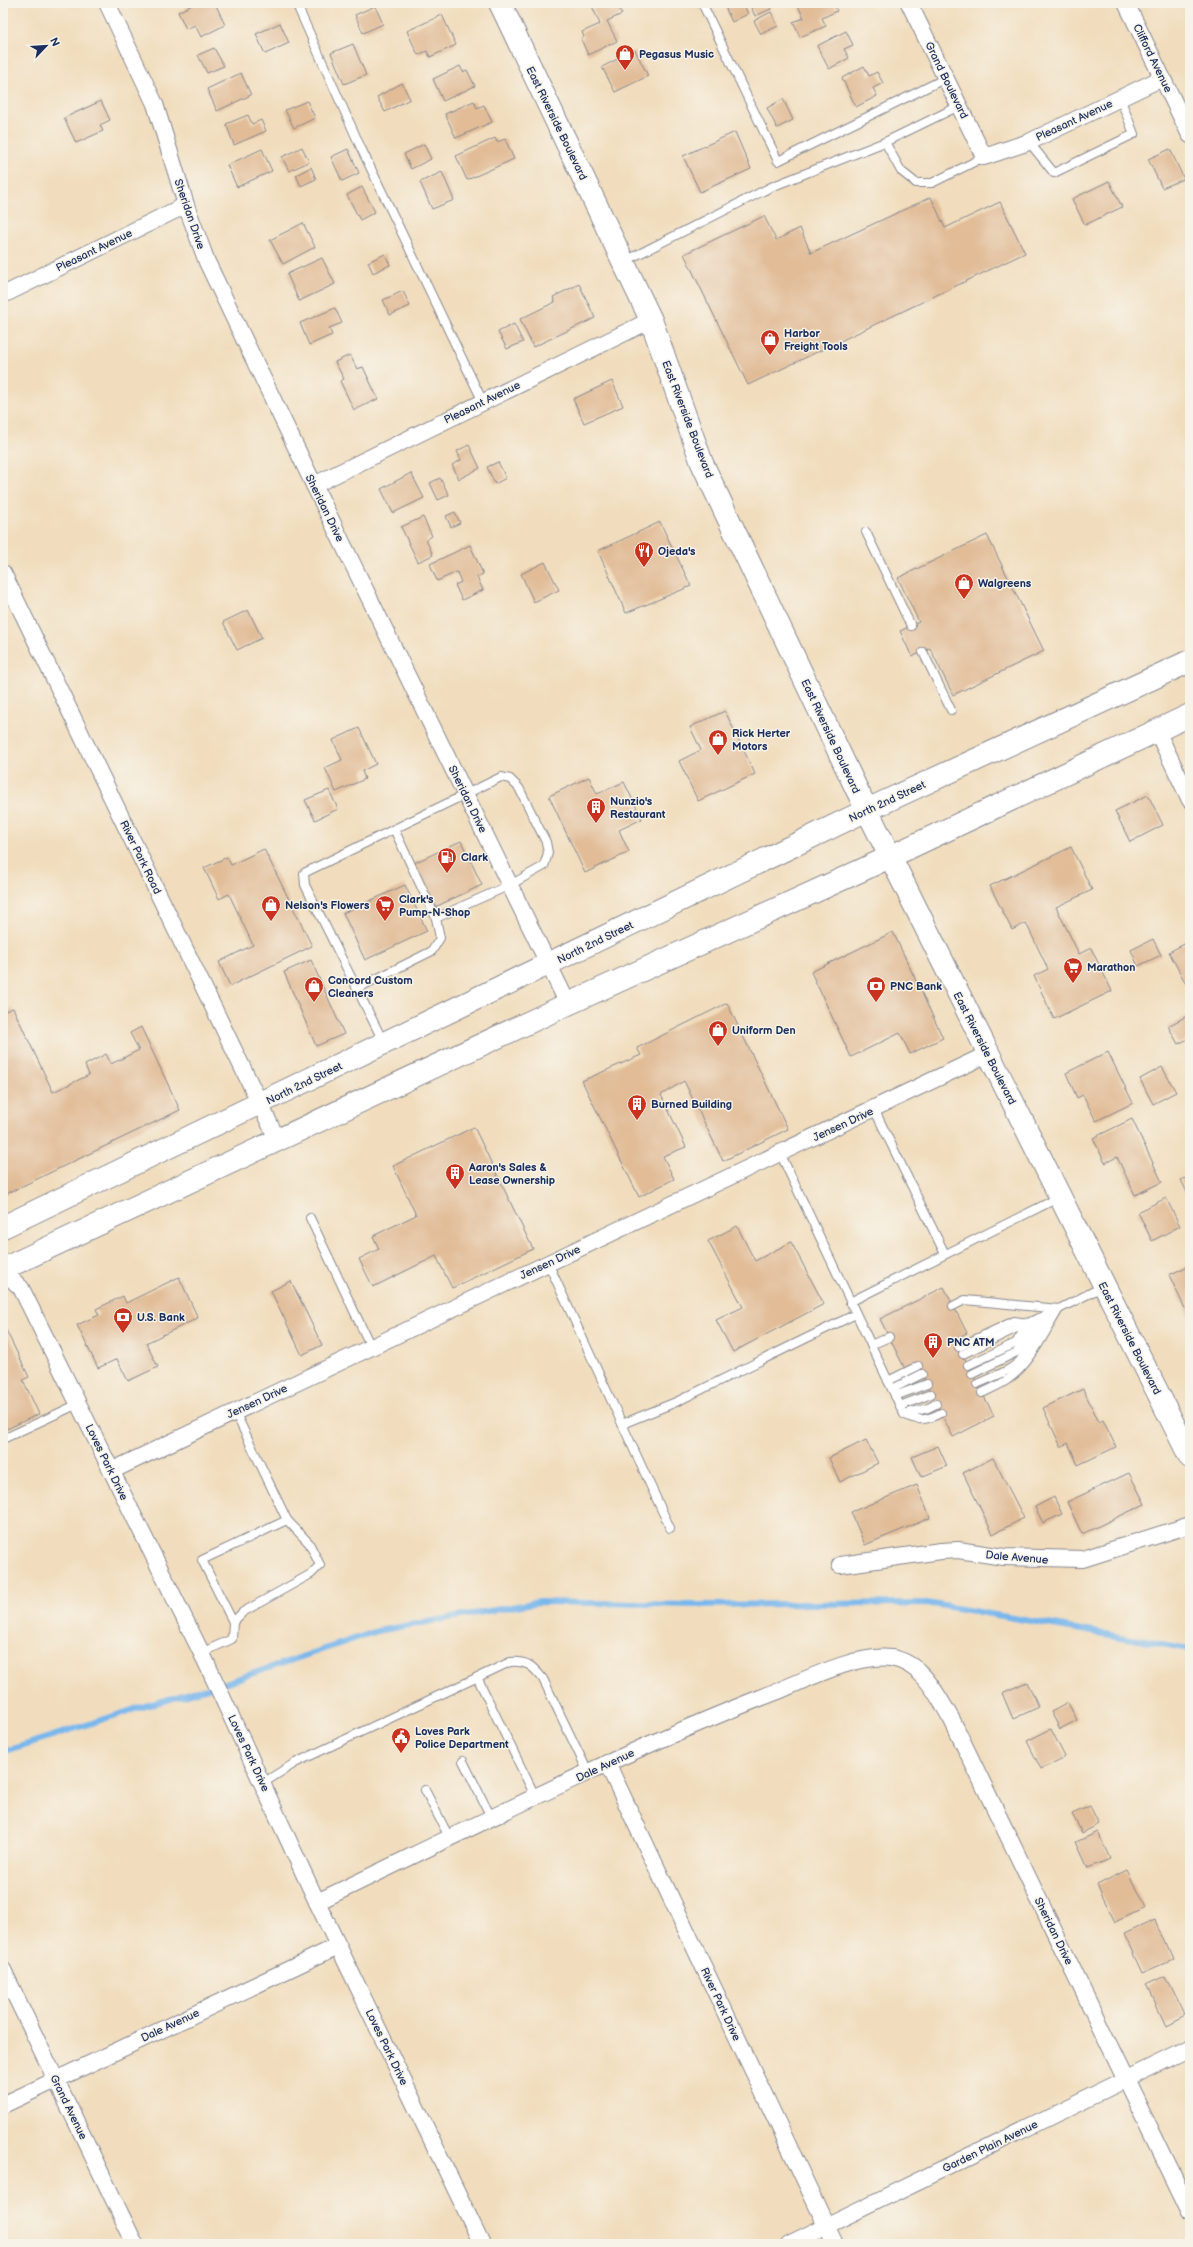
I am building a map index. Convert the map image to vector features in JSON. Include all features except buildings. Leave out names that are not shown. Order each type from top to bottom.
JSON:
[{"type":"main road","name":"East Riverside Boulevard","points":[[500,3],[651,320],[702,463],[889,857],[1190,1457]]},
{"type":"main road","name":"North 2nd Street","points":[[3,1227],[261,1104],[867,810],[1190,661]]},
{"type":"main road","points":[[3,1270],[568,1004],[889,857],[1190,715]]},
{"type":"street","name":"Sheridan Drive","points":[[107,3],[155,104],[186,205],[207,262],[314,485],[568,1004]]},
{"type":"street","name":"Grand Boulevard","points":[[909,3],[984,157]]},
{"type":"street","name":"Clifford Avenue","points":[[1126,3],[1190,135]]},
{"type":"street","name":"Pleasant Avenue","points":[[984,157],[1029,142],[1162,78]]},
{"type":"street","name":"Pleasant Avenue","points":[[3,295],[186,205]]},
{"type":"street","name":"Pleasant Avenue","points":[[314,485],[651,320]]},
{"type":"street","name":"River Park Road","points":[[3,573],[278,1141]]},
{"type":"street","points":[[1157,731],[1190,800]]},
{"type":"street","name":"Jensen Drive","points":[[111,1471],[988,1054]]},
{"type":"street","name":"Loves Park Drive","points":[[3,1270],[21,1288],[204,1658],[317,1902],[482,2244]]},
{"type":"street","name":"Dale Avenue","points":[[840,1565],[952,1551],[1004,1557],[1083,1559],[1190,1525]]},
{"type":"street","name":"Dale Avenue","points":[[317,1902],[607,1763],[748,1702],[839,1667],[862,1660],[880,1658],[903,1661]]},
{"type":"street","name":"Sheridan Drive","points":[[903,1661],[915,1668],[926,1678],[952,1720],[1190,2212]]},
{"type":"street","name":"River Park Drive","points":[[607,1763],[835,2244]]},
{"type":"street","name":"Dale Avenue","points":[[3,2105],[338,1946]]},
{"type":"street","name":"Grand Avenue","points":[[3,1970],[135,2244]]},
{"type":"street","name":"Garden Plain Avenue","points":[[789,2244],[827,2227],[1190,2048]]},
{"type":"lane","points":[[296,3],[361,148],[483,402]]},
{"type":"lane","points":[[702,3],[778,161],[946,78]]},
{"type":"lane","points":[[1029,142],[1054,173],[1134,134],[1120,98]]},
{"type":"lane","points":[[624,262],[772,187],[885,142],[959,106]]},
{"type":"lane","points":[[885,142],[901,171],[916,183],[932,183],[984,157]]},
{"type":"lane","points":[[866,532],[911,626]]},
{"type":"lane","points":[[923,652],[951,710]]},
{"type":"lane","points":[[384,1044],[358,988],[305,885],[304,873],[501,777],[510,779],[519,788],[546,842],[548,853],[544,866],[510,885],[436,918]]},
{"type":"lane","points":[[358,988],[432,950],[440,938],[436,918],[394,829]]},
{"type":"lane","points":[[874,1109],[944,1254]]},
{"type":"lane","points":[[780,1153],[904,1414],[913,1420],[930,1418],[941,1413]]},
{"type":"lane","points":[[850,1302],[1060,1196]]},
{"type":"lane","points":[[310,1218],[371,1347]]},
{"type":"lane","points":[[548,1263],[670,1528]]},
{"type":"lane","points":[[963,1354],[1104,1286]]},
{"type":"lane","points":[[953,1306],[965,1300],[1059,1309]]},
{"type":"lane","points":[[982,1393],[1006,1380],[1017,1372],[1028,1359],[1059,1309]]},
{"type":"lane","points":[[622,1424],[676,1402],[856,1314]]},
{"type":"lane","points":[[977,1384],[1015,1365],[1022,1358],[1048,1314]]},
{"type":"lane","points":[[972,1374],[1018,1352],[1039,1318]]},
{"type":"lane","points":[[959,1346],[1014,1321],[1028,1323]]},
{"type":"lane","points":[[968,1365],[1016,1343],[1028,1323]]},
{"type":"lane","points":[[871,1345],[889,1337]]},
{"type":"lane","points":[[892,1388],[918,1366]]},
{"type":"lane","points":[[892,1388],[922,1374]]},
{"type":"lane","points":[[892,1388],[926,1384]]},
{"type":"lane","points":[[900,1406],[931,1394]]},
{"type":"lane","points":[[3,1439],[78,1404]]},
{"type":"lane","points":[[904,1414],[928,1408],[936,1404]]},
{"type":"lane","points":[[233,1622],[243,1612],[311,1574],[320,1565],[309,1543],[287,1520],[235,1412]]},
{"type":"lane","points":[[204,1658],[232,1639],[233,1622],[202,1560],[287,1520]]},
{"type":"lane","points":[[262,1782],[295,1764],[477,1677],[510,1662],[522,1660],[534,1667],[543,1679],[588,1772]]},
{"type":"lane","points":[[477,1677],[536,1798]]},
{"type":"lane","points":[[463,1761],[492,1819]]},
{"type":"lane","points":[[425,1790],[450,1839]]},
{"type":"waterway","points":[[3,1752],[135,1709],[225,1683],[377,1631],[539,1602],[695,1605],[927,1603],[1190,1649]]},
{"type":"place","name":"Pegasus Music","points":[[625,71]]},
{"type":"place","name":"Harbor Freight Tools","points":[[770,356]]},
{"type":"place","name":"Ojeda's","points":[[644,568]]},
{"type":"place","name":"Walgreens","points":[[964,600]]},
{"type":"place","name":"Rick Herter Motors","points":[[718,756]]},
{"type":"place","name":"Nunzio's Restaurant","points":[[596,824]]},
{"type":"place","name":"Clark","points":[[447,874]]},
{"type":"place","name":"Nelson's Flowers","points":[[271,922]]},
{"type":"place","name":"Clark's Pump-N-Shop","points":[[385,922]]},
{"type":"place","name":"Marathon","points":[[1073,984]]},
{"type":"place","name":"Concord Custom Cleaners","points":[[314,1003]]},
{"type":"place","name":"PNC Bank","points":[[876,1003]]},
{"type":"place","name":"Uniform Den","points":[[718,1047]]},
{"type":"place","name":"Burned Building","points":[[637,1121]]},
{"type":"place","name":"Aaron's Sales & Lease Ownership","points":[[455,1190]]},
{"type":"place","name":"U.S. Bank","points":[[123,1334]]},
{"type":"place","name":"PNC ATM","points":[[933,1359]]},
{"type":"place","name":"Loves Park Police Department","points":[[401,1754]]}]
